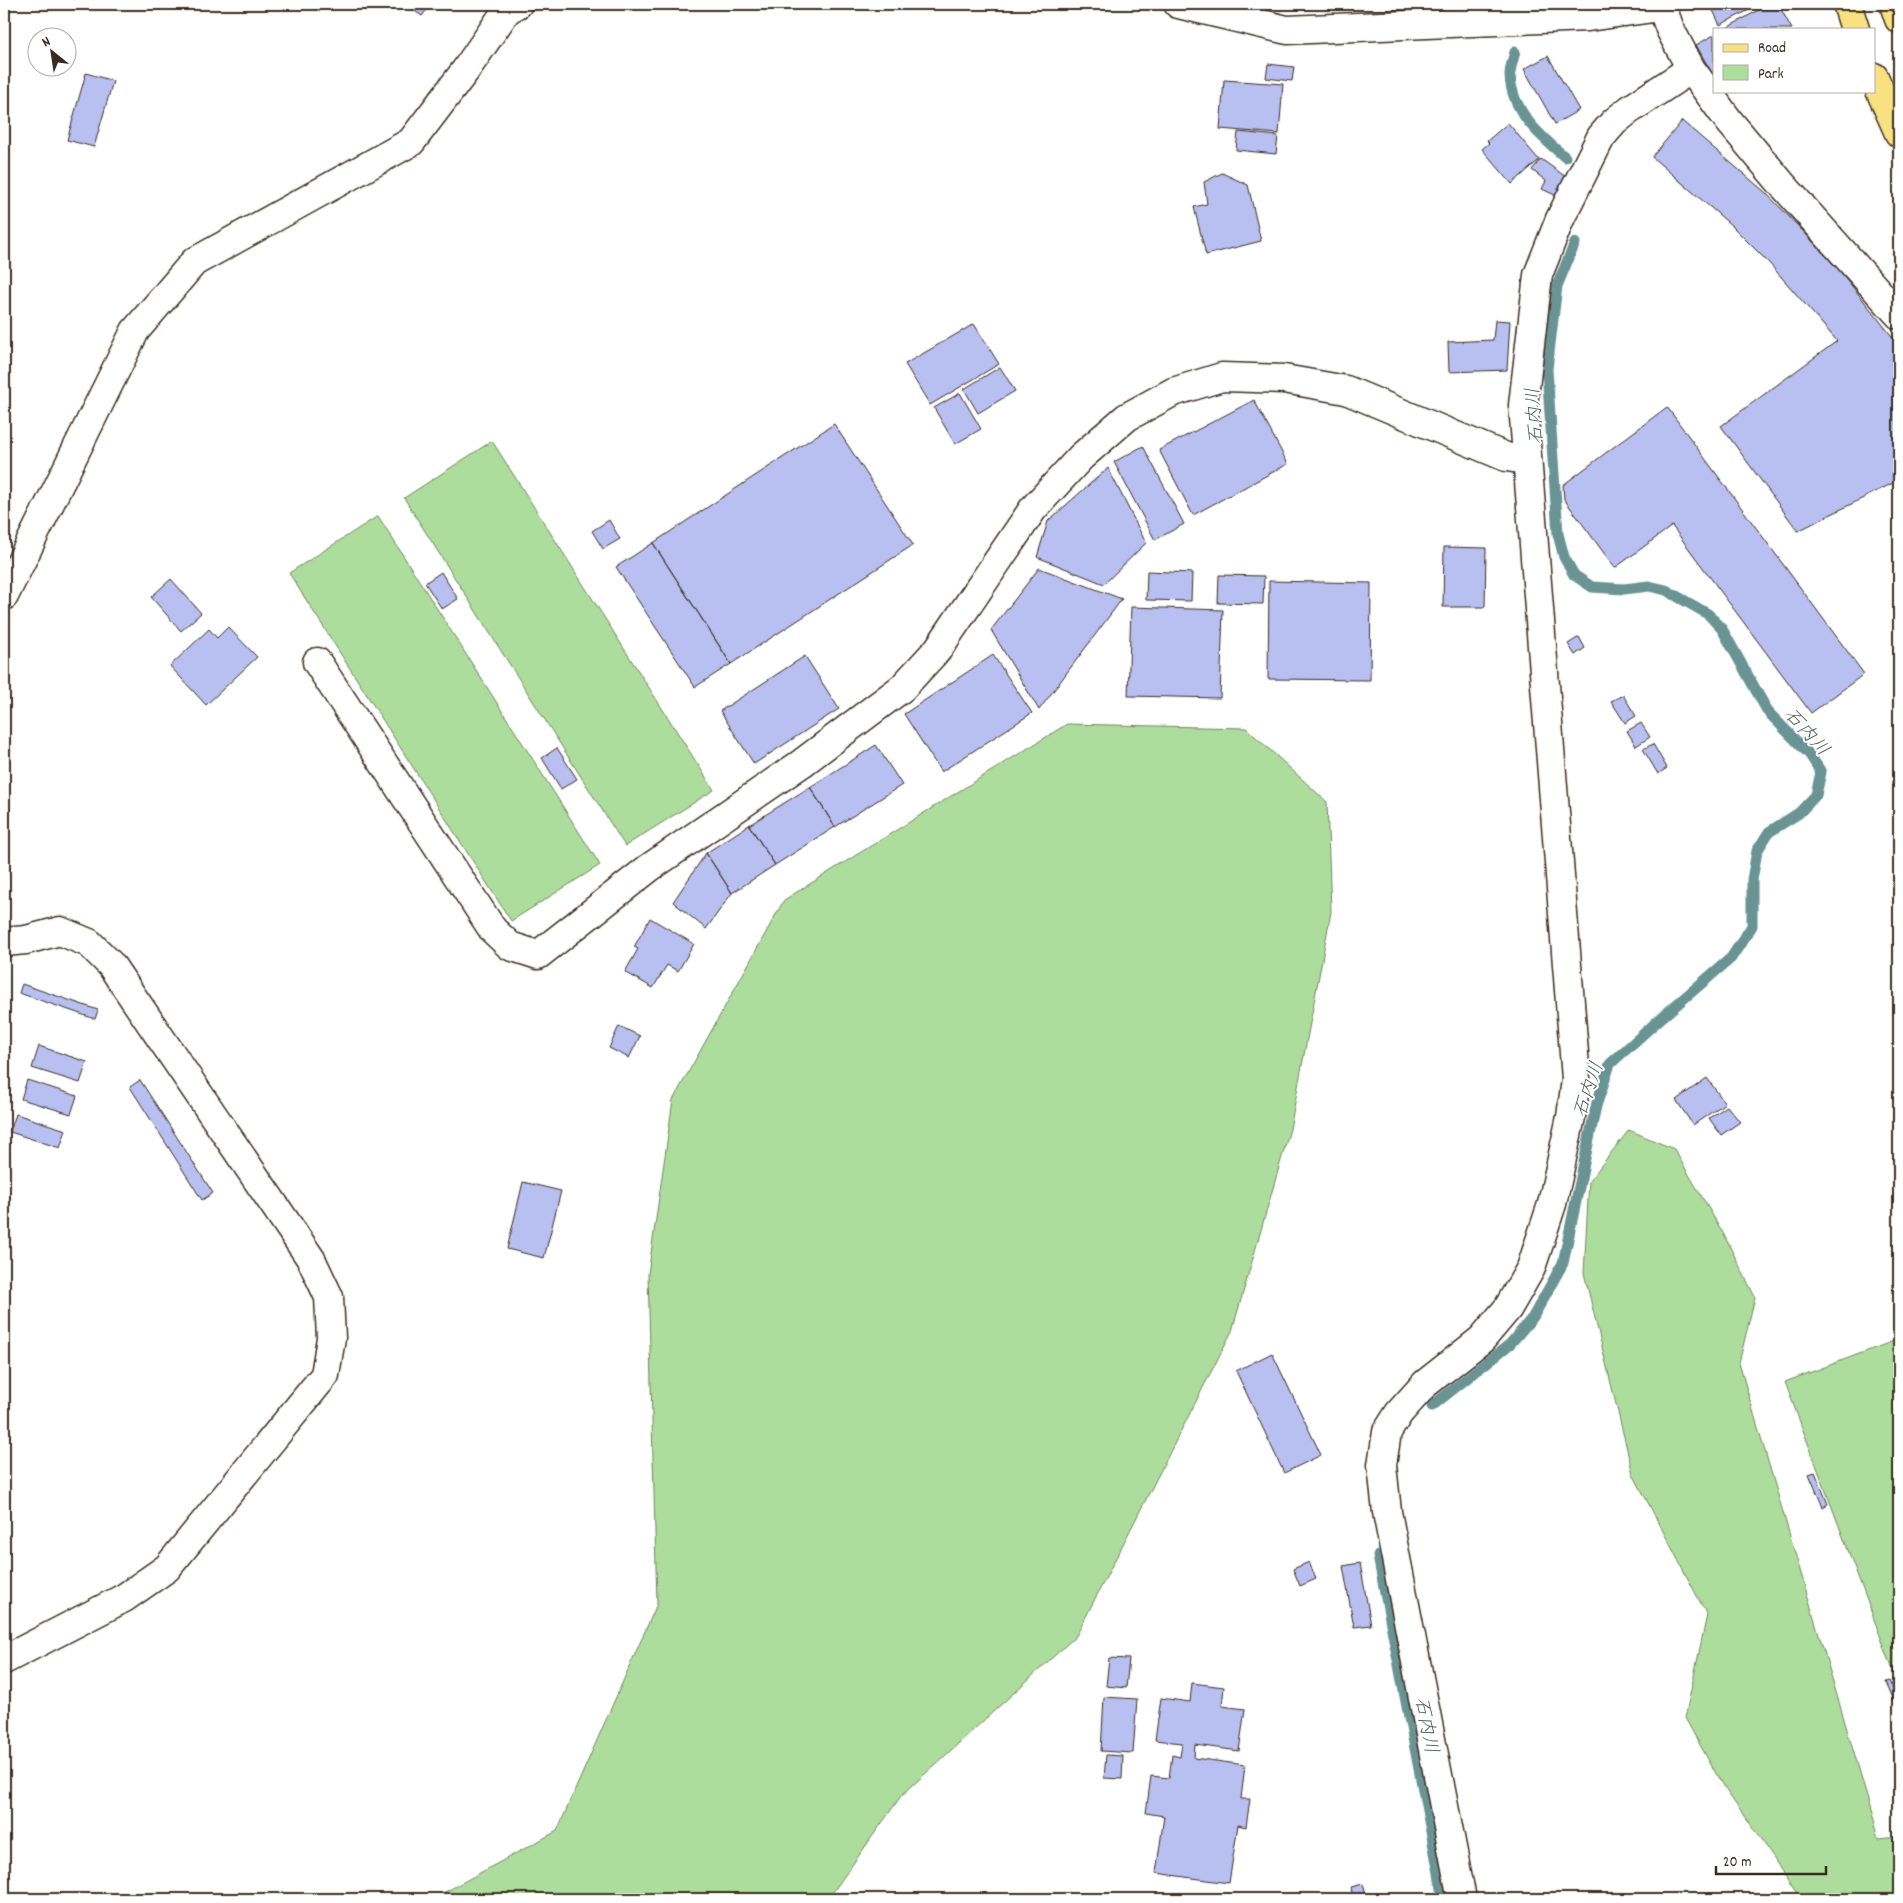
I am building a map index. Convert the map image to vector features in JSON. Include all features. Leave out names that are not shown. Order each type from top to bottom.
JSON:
[{"type":"main road","points":[[1847,4],[1856,28]]},
{"type":"main road","points":[[1894,4],[1899,19]]},
{"type":"main road","points":[[1876,82],[1899,134]]},
{"type":"street","points":[[4,596],[136,331],[194,262],[411,142],[465,71],[507,10],[518,4]]},
{"type":"street","points":[[1178,4],[1287,30],[1588,17],[1661,5],[1691,69],[1729,121],[1781,183],[1899,315]]},
{"type":"street","points":[[1462,1899],[1387,1512],[1382,1465],[1387,1432],[1399,1412],[1425,1384],[1482,1339],[1508,1308],[1532,1268],[1552,1204],[1576,1079],[1523,405],[1538,275],[1560,220],[1601,136],[1614,122],[1691,69]]},
{"type":"street","points":[[317,662],[493,930],[510,946],[538,955],[649,868],[802,764],[902,688],[938,649],[1033,509],[1081,457],[1127,417],[1173,392],[1222,377],[1284,379],[1346,390],[1506,457],[1527,460]]},
{"type":"street","points":[[4,942],[26,940],[60,931],[89,943],[111,965],[311,1259],[329,1297],[331,1338],[325,1375],[167,1568],[124,1598],[4,1660]]},
{"type":"green space","points":[[492,441],[714,790],[625,846],[404,498]]},
{"type":"green space","points":[[378,516],[600,865],[511,921],[289,573]]},
{"type":"green space","points":[[1067,724],[1246,728],[1327,802],[1331,912],[1290,1129],[1232,1331],[1076,1636],[901,1796],[828,1899],[432,1899],[557,1831],[657,1604],[648,1274],[673,1100],[784,900]]},
{"type":"green space","points":[[1629,1130],[1674,1149],[1723,1233],[1755,1297],[1739,1363],[1879,1838],[1899,1836],[1899,1899],[1802,1899],[1723,1786],[1685,1718],[1707,1615],[1633,1474],[1584,1273],[1589,1181]]},
{"type":"green space","points":[[1899,1339],[1899,1686],[1785,1382]]},
{"type":"building","points":[[404,4],[431,4],[422,16]]},
{"type":"building","points":[[902,4],[927,4],[926,9]]},
{"type":"building","points":[[1710,4],[1761,4],[1720,25]]},
{"type":"building","points":[[1769,4],[1778,4],[1791,28],[1727,28]]},
{"type":"building","points":[[1713,36],[1713,75],[1696,45]]},
{"type":"building","points":[[1548,56],[1579,110],[1555,124],[1524,69]]},
{"type":"building","points":[[1268,64],[1294,67],[1292,81],[1266,78]]},
{"type":"building","points":[[86,73],[113,81],[94,147],[67,140]]},
{"type":"building","points":[[1224,80],[1283,84],[1279,134],[1220,129]]},
{"type":"building","points":[[1682,121],[1765,192],[1803,231],[1840,271],[1899,345],[1899,480],[1798,531],[1721,426],[1837,341],[1769,263],[1732,226],[1652,157]]},
{"type":"building","points":[[1508,123],[1539,160],[1512,184],[1482,149],[1489,143],[1487,141]]},
{"type":"building","points":[[1238,132],[1278,136],[1276,154],[1236,150]]},
{"type":"building","points":[[1541,159],[1566,177],[1557,196],[1542,189],[1546,181],[1532,170]]},
{"type":"building","points":[[1222,173],[1248,185],[1261,241],[1206,255],[1194,207],[1207,204],[1204,182]]},
{"type":"building","points":[[1495,320],[1510,321],[1507,370],[1449,372],[1448,342],[1493,340]]},
{"type":"building","points":[[974,324],[999,364],[930,405],[905,364]]},
{"type":"building","points":[[1000,367],[1015,391],[978,413],[964,389]]},
{"type":"building","points":[[960,393],[981,429],[955,444],[934,408]]},
{"type":"building","points":[[1254,400],[1288,464],[1193,515],[1159,450]]},
{"type":"building","points":[[1667,407],[1864,674],[1811,713],[1672,526],[1615,568],[1564,499],[1563,485]]},
{"type":"building","points":[[834,424],[913,545],[731,664],[653,543]]},
{"type":"building","points":[[1143,446],[1184,524],[1155,540],[1114,462]]},
{"type":"building","points":[[1108,468],[1146,543],[1104,584],[1037,557],[1048,521]]},
{"type":"building","points":[[609,520],[620,539],[603,549],[592,531]]},
{"type":"building","points":[[653,543],[731,664],[695,687],[616,567]]},
{"type":"building","points":[[1444,547],[1486,548],[1485,607],[1443,607]]},
{"type":"building","points":[[1039,568],[1122,599],[1039,710],[991,630]]},
{"type":"building","points":[[1147,571],[1192,573],[1191,601],[1146,600]]},
{"type":"building","points":[[441,572],[458,599],[442,609],[425,583]]},
{"type":"building","points":[[1219,575],[1264,576],[1263,604],[1218,603]]},
{"type":"building","points":[[171,579],[201,613],[181,631],[151,597]]},
{"type":"building","points":[[1269,581],[1371,583],[1370,680],[1268,679]]},
{"type":"building","points":[[1131,607],[1223,610],[1220,698],[1128,696]]},
{"type":"building","points":[[228,627],[257,657],[206,705],[170,666],[209,629],[217,638]]},
{"type":"building","points":[[1579,637],[1585,648],[1575,655],[1568,644]]},
{"type":"building","points":[[993,655],[1032,713],[941,772],[904,714]]},
{"type":"building","points":[[805,656],[839,709],[754,764],[720,711]]},
{"type":"building","points":[[1623,695],[1636,716],[1625,723],[1611,701]]},
{"type":"building","points":[[1641,723],[1650,737],[1636,746],[1627,731]]},
{"type":"building","points":[[1653,744],[1667,768],[1658,774],[1643,749]]},
{"type":"building","points":[[876,745],[902,785],[835,827],[810,787]]},
{"type":"building","points":[[557,748],[577,779],[561,789],[542,758]]},
{"type":"building","points":[[810,787],[835,827],[775,865],[749,825]]},
{"type":"building","points":[[749,825],[775,865],[732,893],[706,853]]},
{"type":"building","points":[[706,853],[732,893],[706,929],[673,902]]},
{"type":"building","points":[[650,918],[694,944],[678,971],[667,965],[653,988],[625,972],[638,949],[634,947]]},
{"type":"building","points":[[22,984],[98,1010],[95,1019],[19,993]]},
{"type":"building","points":[[619,1026],[640,1036],[629,1058],[609,1048]]},
{"type":"building","points":[[39,1046],[87,1062],[80,1083],[32,1068]]},
{"type":"building","points":[[1707,1078],[1725,1103],[1693,1125],[1676,1100]]},
{"type":"building","points":[[27,1080],[77,1096],[71,1114],[21,1099]]},
{"type":"building","points":[[140,1080],[213,1193],[202,1200],[130,1087]]},
{"type":"building","points":[[1727,1106],[1740,1122],[1721,1135],[1709,1118]]},
{"type":"building","points":[[16,1114],[66,1130],[60,1148],[10,1132]]},
{"type":"building","points":[[523,1182],[561,1191],[544,1258],[507,1249]]},
{"type":"building","points":[[1272,1353],[1321,1455],[1284,1473],[1236,1371]]},
{"type":"building","points":[[1815,1472],[1828,1504],[1823,1507],[1809,1474]]},
{"type":"building","points":[[1309,1562],[1316,1579],[1300,1586],[1293,1569]]},
{"type":"building","points":[[1360,1563],[1371,1625],[1354,1627],[1343,1566]]},
{"type":"building","points":[[1109,1658],[1129,1659],[1126,1688],[1106,1686]]},
{"type":"building","points":[[1890,1681],[1899,1701],[1899,1712],[1886,1682]]},
{"type":"building","points":[[1192,1683],[1224,1687],[1222,1706],[1245,1709],[1239,1751],[1195,1745],[1194,1758],[1245,1765],[1241,1799],[1250,1799],[1246,1827],[1238,1825],[1229,1883],[1156,1873],[1164,1816],[1146,1813],[1151,1776],[1169,1778],[1172,1755],[1180,1757],[1182,1743],[1155,1740],[1161,1698],[1190,1702]]},
{"type":"building","points":[[1104,1697],[1137,1699],[1133,1753],[1101,1751]]},
{"type":"building","points":[[1106,1755],[1123,1756],[1122,1779],[1104,1778]]},
{"type":"building","points":[[1363,1884],[1367,1899],[1353,1899],[1351,1887]]},
{"type":"waterway","name":"石内川","points":[[1515,52],[1510,75],[1512,88],[1521,111],[1528,122],[1565,157]]},
{"type":"waterway","name":"石内川","points":[[1432,1406],[1510,1344],[1533,1317],[1563,1263],[1596,1106],[1610,1064],[1731,958],[1752,926],[1752,880],[1757,851],[1769,832],[1799,813],[1816,795],[1821,772],[1810,755],[1768,712],[1722,629],[1708,614],[1666,590],[1649,586],[1624,589],[1592,587],[1574,575],[1564,557],[1558,534],[1547,369],[1557,286],[1575,243]]},
{"type":"waterway","name":"石内川","points":[[1378,1556],[1444,1899]]}]
